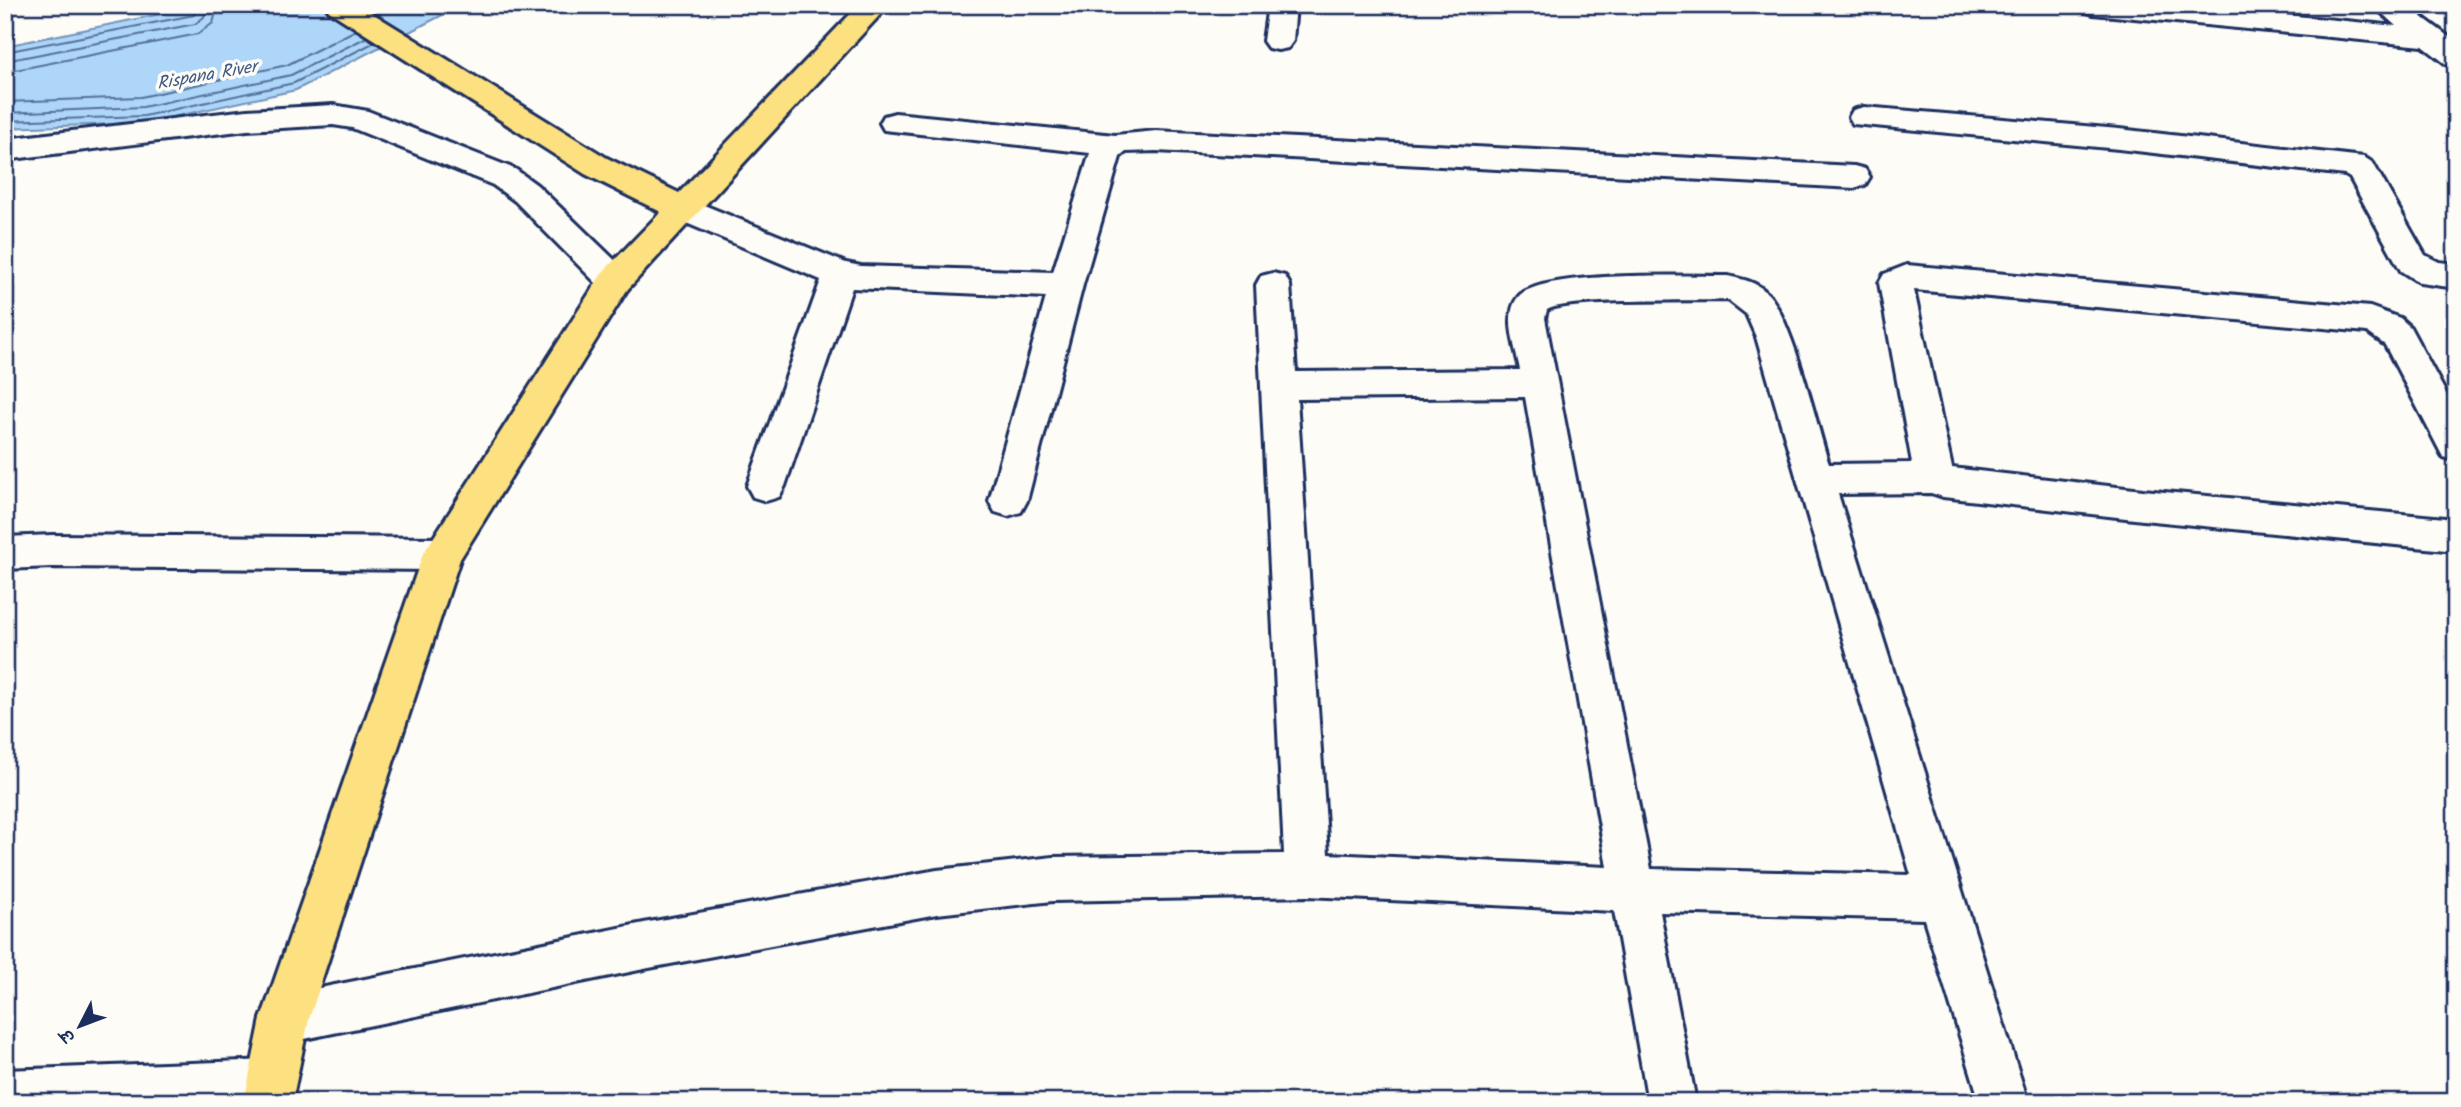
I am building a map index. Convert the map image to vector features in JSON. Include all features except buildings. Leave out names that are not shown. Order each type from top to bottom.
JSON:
[{"type":"main road","points":[[339,5],[596,166],[683,209]]},
{"type":"main road","points":[[270,1093],[285,1018],[442,554],[615,281],[875,5]]},
{"type":"street","points":[[1278,41],[1282,5]]},
{"type":"street","points":[[2093,5],[2430,38]]},
{"type":"street","points":[[2387,5],[2456,57]]},
{"type":"street","points":[[5,150],[247,120],[333,115],[357,118],[476,163],[503,177],[526,193],[615,281]]},
{"type":"street","points":[[1864,117],[2119,139],[2353,165],[2361,171],[2413,263],[2432,274],[2456,276]]},
{"type":"street","points":[[895,123],[1115,145],[1156,141],[1293,146],[1854,177]]},
{"type":"street","points":[[1008,501],[1066,285],[1106,152],[1115,145]]},
{"type":"street","points":[[683,209],[840,274],[860,278],[1066,285]]},
{"type":"street","points":[[766,486],[840,274]]},
{"type":"street","points":[[1937,478],[1931,466],[1896,286],[1898,280],[1907,277],[2379,323],[2398,336],[2456,447]]},
{"type":"street","points":[[1273,285],[1307,875]]},
{"type":"street","points":[[1672,1102],[1528,318],[1531,304],[1544,295],[1578,291],[1728,288],[1752,296],[1766,315],[1940,898],[2004,1102]]},
{"type":"street","points":[[1279,386],[1539,383]]},
{"type":"street","points":[[1815,479],[1937,478],[1951,484],[2456,535]]},
{"type":"street","points":[[5,553],[65,551],[442,554]]},
{"type":"street","points":[[285,1018],[649,945],[937,892],[1053,879],[1307,875],[1632,890],[1940,898]]},
{"type":"street","points":[[5,1094],[270,1093]]},
{"type":"water","name":"Rispana River","points":[[204,5],[462,5],[296,90],[145,123],[5,128],[5,46]]}]
